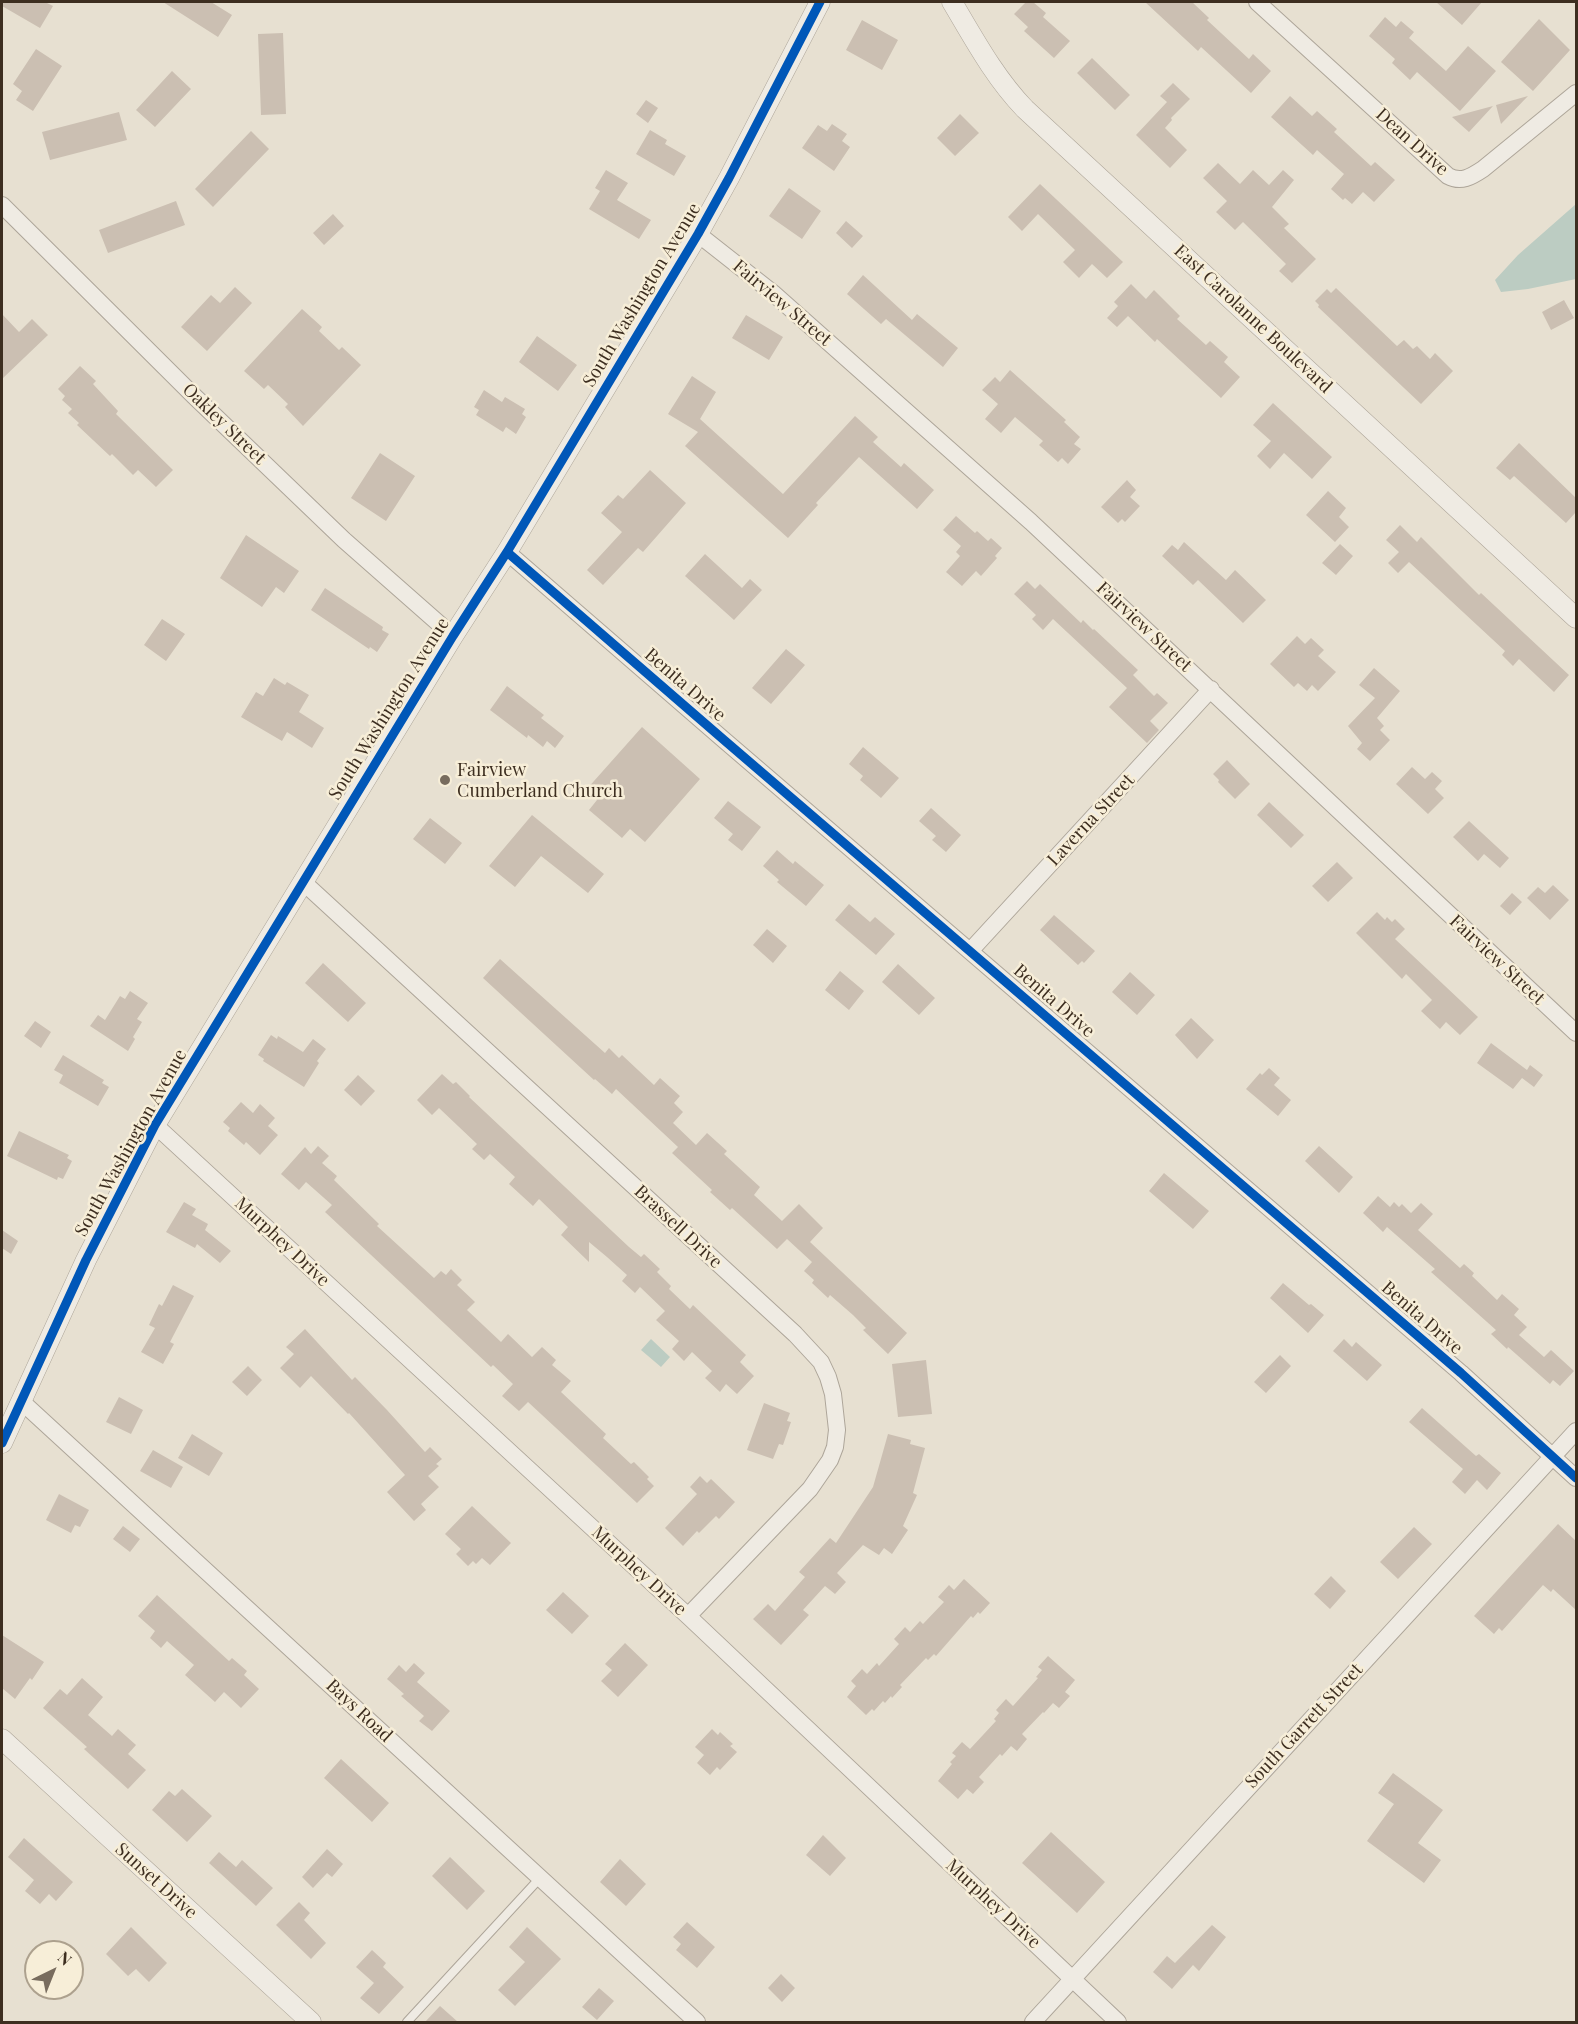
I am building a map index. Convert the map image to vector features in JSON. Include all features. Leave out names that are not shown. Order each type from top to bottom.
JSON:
[{"type":"street","name":"South Washington Avenue","points":[[2,1443],[86,1260],[155,1125],[302,881],[507,552],[698,234],[820,2]]},
{"type":"street","name":"East Carolanne Boulevard","points":[[952,2],[997,75],[1025,109],[1576,618]]},
{"type":"street","name":"Dean Drive","points":[[1257,2],[1454,179],[1467,178],[1483,169],[1576,93]]},
{"type":"street","name":"Oakley Street","points":[[2,205],[194,396],[336,532],[453,636]]},
{"type":"street","name":"Fairview Street","points":[[698,234],[773,293],[1031,522],[1576,1033]]},
{"type":"street","name":"Benita Drive","points":[[507,552],[1461,1373],[1576,1478]]},
{"type":"street","name":"Laverna Street","points":[[970,950],[1211,689]]},
{"type":"street","name":"Brassell Drive","points":[[302,881],[795,1335],[821,1362],[835,1403],[837,1430],[835,1447],[821,1475],[688,1616]]},
{"type":"street","name":"Murphey Drive","points":[[155,1125],[688,1616],[1118,2022]]},
{"type":"street","name":"Bays Road","points":[[21,1401],[697,2022]]},
{"type":"street","name":"South Garrett Street","points":[[1033,2022],[1576,1431]]},
{"type":"street","name":"Sunset Drive","points":[[2,1739],[311,2022]]},
{"type":"lane","points":[[407,2022],[540,1878]]},
{"type":"shaded area","points":[[1576,204],[1576,279],[1501,292],[1495,280],[1518,255]]},
{"type":"shaded area","points":[[651,1339],[670,1357],[661,1367],[641,1350]]},
{"type":"building","points":[[2,2],[45,2],[53,6],[40,28],[2,6]]},
{"type":"building","points":[[163,2],[211,2],[232,15],[218,37]]},
{"type":"building","points":[[1026,2],[1033,2],[1046,13],[1043,17],[1070,41],[1054,58],[1024,31],[1028,27],[1014,14]]},
{"type":"building","points":[[1145,2],[1192,2],[1209,18],[1207,20],[1249,59],[1253,54],[1271,71],[1251,93],[1201,47],[1198,51]]},
{"type":"building","points":[[1436,2],[1482,2],[1462,25]]},
{"type":"building","points":[[1385,17],[1396,27],[1401,21],[1414,32],[1409,38],[1446,71],[1468,46],[1496,71],[1460,111],[1417,72],[1410,80],[1392,63],[1395,59],[1369,36]]},
{"type":"building","points":[[1539,19],[1570,50],[1533,91],[1501,62]]},
{"type":"building","points":[[862,20],[898,40],[882,70],[846,50]]},
{"type":"building","points":[[283,33],[286,114],[261,115],[258,34]]},
{"type":"building","points":[[36,49],[62,66],[33,111],[16,100],[22,91],[13,84]]},
{"type":"building","points":[[1092,58],[1130,95],[1115,110],[1077,73]]},
{"type":"building","points":[[172,71],[191,89],[155,127],[136,110]]},
{"type":"building","points":[[1173,83],[1190,99],[1171,118],[1172,120],[1165,128],[1187,150],[1170,168],[1136,135],[1167,102],[1160,96]]},
{"type":"building","points":[[1290,96],[1312,116],[1317,111],[1337,129],[1334,132],[1371,166],[1375,162],[1395,180],[1374,202],[1363,192],[1352,204],[1345,198],[1343,200],[1331,189],[1344,174],[1317,150],[1313,155],[1271,117]]},
{"type":"building","points":[[1528,96],[1501,124],[1496,105]]},
{"type":"building","points":[[646,100],[658,108],[648,123],[636,114]]},
{"type":"building","points":[[1493,106],[1469,132],[1452,117]]},
{"type":"building","points":[[119,112],[127,140],[50,160],[42,132]]},
{"type":"building","points":[[960,114],[979,133],[955,156],[937,138]]},
{"type":"building","points":[[832,124],[847,134],[842,141],[850,147],[834,171],[802,148],[818,125],[827,131]]},
{"type":"building","points":[[650,130],[667,140],[665,144],[686,156],[674,176],[636,154]]},
{"type":"building","points":[[251,131],[269,149],[213,207],[195,189]]},
{"type":"building","points":[[1218,163],[1240,184],[1253,170],[1269,185],[1283,170],[1294,180],[1272,207],[1289,224],[1284,228],[1316,259],[1292,283],[1279,271],[1286,264],[1243,222],[1235,230],[1216,212],[1227,201],[1203,178]]},
{"type":"building","points":[[606,170],[628,183],[617,200],[651,220],[639,239],[589,209],[600,191],[595,188]]},
{"type":"building","points":[[1040,184],[1123,262],[1107,278],[1092,264],[1079,278],[1063,262],[1075,250],[1038,214],[1022,231],[1008,217]]},
{"type":"building","points":[[789,188],[821,211],[802,239],[769,216]]},
{"type":"building","points":[[176,201],[185,225],[108,253],[99,230]]},
{"type":"building","points":[[333,214],[344,226],[324,245],[313,233]]},
{"type":"building","points":[[846,221],[863,236],[852,248],[836,233]]},
{"type":"building","points":[[863,275],[912,320],[917,314],[958,348],[943,367],[886,319],[881,324],[847,294]]},
{"type":"building","points":[[1131,284],[1146,299],[1154,290],[1180,316],[1177,319],[1206,345],[1210,341],[1228,357],[1224,362],[1240,377],[1221,398],[1157,339],[1155,342],[1128,316],[1117,327],[1107,318],[1118,306],[1114,302]]},
{"type":"building","points":[[235,287],[252,303],[207,351],[181,327],[211,295],[220,303]]},
{"type":"building","points":[[1336,288],[1397,346],[1404,340],[1413,349],[1417,346],[1430,359],[1435,353],[1453,371],[1421,404],[1318,307],[1315,301],[1327,289],[1331,293]]},
{"type":"building","points":[[1564,300],[1574,318],[1551,330],[1542,312]]},
{"type":"building","points":[[302,309],[322,327],[319,331],[339,350],[342,347],[361,365],[303,426],[285,407],[288,404],[268,385],[264,389],[244,371]]},
{"type":"building","points":[[2,314],[19,332],[32,319],[48,335],[2,379]]},
{"type":"building","points":[[746,315],[783,337],[769,360],[732,338]]},
{"type":"building","points":[[537,336],[577,365],[558,391],[519,362]]},
{"type":"building","points":[[80,366],[96,381],[93,384],[118,411],[116,414],[173,470],[156,487],[138,470],[133,475],[112,454],[110,456],[77,425],[79,423],[68,413],[72,409],[62,400],[65,396],[58,389]]},
{"type":"building","points":[[1010,370],[1066,420],[1064,422],[1080,437],[1074,444],[1081,449],[1068,464],[1062,458],[1058,462],[1039,445],[1043,441],[1015,417],[1001,433],[985,419],[998,404],[982,390],[995,377],[1000,382]]},
{"type":"building","points":[[692,376],[716,392],[700,419],[783,494],[855,416],[878,437],[873,442],[901,467],[904,463],[934,490],[917,509],[859,457],[816,503],[818,505],[788,538],[685,446],[698,432],[668,414]]},
{"type":"building","points":[[484,390],[502,402],[505,397],[525,409],[522,414],[526,417],[516,434],[506,427],[503,432],[476,415],[479,410],[474,407]]},
{"type":"building","points":[[1273,403],[1332,457],[1312,479],[1284,453],[1270,469],[1257,456],[1271,441],[1253,425]]},
{"type":"building","points":[[1519,443],[1576,498],[1576,512],[1566,523],[1514,476],[1510,480],[1496,468]]},
{"type":"building","points":[[380,453],[415,476],[386,521],[351,498]]},
{"type":"building","points":[[650,470],[686,503],[643,552],[638,548],[603,585],[587,570],[622,532],[601,513],[618,495],[623,499]]},
{"type":"building","points":[[1127,480],[1136,490],[1130,497],[1140,506],[1125,522],[1122,519],[1118,523],[1101,507]]},
{"type":"building","points":[[1328,491],[1346,508],[1339,517],[1349,527],[1335,542],[1306,515]]},
{"type":"building","points":[[956,516],[975,533],[977,531],[988,541],[991,538],[1002,548],[995,556],[997,558],[981,576],[976,571],[962,586],[946,572],[960,556],[956,552],[961,546],[943,530]]},
{"type":"building","points":[[1400,525],[1417,542],[1421,537],[1479,595],[1481,593],[1569,675],[1554,692],[1519,659],[1513,666],[1502,655],[1505,651],[1409,562],[1398,573],[1388,563],[1399,552],[1386,540]]},
{"type":"building","points":[[246,535],[299,571],[284,593],[276,587],[262,607],[220,578]]},
{"type":"building","points":[[1184,542],[1226,580],[1235,570],[1266,600],[1243,623],[1198,580],[1193,585],[1162,556],[1172,545],[1178,550]]},
{"type":"building","points":[[1340,544],[1353,556],[1336,575],[1322,563]]},
{"type":"building","points":[[705,554],[742,588],[750,579],[762,590],[734,620],[685,576]]},
{"type":"building","points":[[1027,581],[1035,589],[1040,584],[1081,623],[1083,620],[1094,629],[1138,670],[1133,675],[1154,696],[1157,693],[1168,703],[1150,721],[1159,730],[1147,743],[1109,707],[1127,688],[1053,619],[1043,630],[1032,619],[1036,615],[1014,594]]},
{"type":"building","points":[[325,588],[383,627],[382,630],[389,634],[377,652],[311,610]]},
{"type":"building","points":[[162,619],[185,634],[166,661],[144,645]]},
{"type":"building","points":[[1297,636],[1305,644],[1311,638],[1324,650],[1318,656],[1336,672],[1318,691],[1312,685],[1307,691],[1298,683],[1294,687],[1270,664]]},
{"type":"building","points":[[786,649],[805,665],[771,704],[752,688]]},
{"type":"building","points":[[1374,668],[1400,691],[1377,718],[1384,726],[1380,730],[1390,740],[1370,761],[1357,749],[1362,743],[1348,726],[1375,698],[1359,685]]},
{"type":"building","points":[[274,678],[285,685],[287,682],[309,695],[299,712],[324,728],[312,748],[287,732],[282,741],[241,717],[256,692],[263,696]]},
{"type":"building","points":[[507,686],[544,715],[541,718],[564,736],[555,748],[547,741],[543,747],[528,735],[527,738],[490,710]]},
{"type":"building","points":[[642,727],[700,779],[645,842],[630,829],[622,838],[589,810],[597,800],[586,790]]},
{"type":"building","points":[[863,747],[899,778],[881,798],[860,780],[863,776],[849,764]]},
{"type":"building","points":[[1227,760],[1250,784],[1235,799],[1213,774]]},
{"type":"building","points":[[1412,767],[1425,779],[1432,772],[1442,781],[1435,789],[1444,798],[1428,814],[1396,784]]},
{"type":"building","points":[[728,801],[761,827],[742,851],[728,840],[733,834],[714,818]]},
{"type":"building","points":[[1269,802],[1304,835],[1291,848],[1257,815]]},
{"type":"building","points":[[931,808],[961,835],[946,852],[932,840],[936,836],[919,821]]},
{"type":"building","points":[[532,815],[604,874],[588,893],[541,856],[515,887],[489,866]]},
{"type":"building","points":[[430,818],[462,843],[445,864],[413,839]]},
{"type":"building","points":[[1469,821],[1509,858],[1500,868],[1484,854],[1478,861],[1453,837]]},
{"type":"building","points":[[777,850],[793,864],[795,861],[824,885],[806,906],[777,882],[779,880],[763,866]]},
{"type":"building","points":[[1337,862],[1353,878],[1328,902],[1312,886]]},
{"type":"building","points":[[1553,885],[1569,900],[1550,920],[1527,898],[1538,887],[1545,893]]},
{"type":"building","points":[[1512,893],[1522,902],[1510,915],[1500,906]]},
{"type":"building","points":[[849,904],[870,922],[875,917],[895,934],[876,955],[835,920]]},
{"type":"building","points":[[1377,912],[1385,920],[1387,917],[1392,922],[1395,919],[1405,929],[1395,939],[1478,1017],[1460,1035],[1446,1022],[1440,1029],[1421,1011],[1432,1000],[1406,974],[1402,979],[1356,933]]},
{"type":"building","points":[[1054,915],[1095,951],[1084,963],[1082,961],[1078,965],[1040,930]]},
{"type":"building","points":[[767,929],[787,946],[773,963],[753,945]]},
{"type":"building","points":[[500,959],[605,1053],[609,1048],[619,1058],[622,1055],[654,1085],[660,1078],[680,1096],[674,1103],[683,1112],[673,1123],[696,1145],[707,1133],[727,1151],[724,1154],[760,1187],[754,1195],[782,1221],[799,1204],[823,1228],[810,1242],[907,1333],[888,1354],[863,1330],[866,1328],[853,1315],[830,1295],[828,1298],[812,1283],[814,1280],[804,1271],[812,1262],[787,1239],[777,1249],[732,1208],[730,1210],[672,1153],[678,1147],[616,1089],[612,1094],[594,1080],[483,978]]},
{"type":"building","points":[[323,963],[366,1003],[348,1022],[305,983]]},
{"type":"building","points":[[898,964],[935,998],[919,1015],[882,982]]},
{"type":"building","points":[[840,971],[864,991],[849,1010],[825,990]]},
{"type":"building","points":[[1130,972],[1155,995],[1137,1015],[1112,992]]},
{"type":"building","points":[[130,991],[148,1003],[137,1019],[142,1022],[128,1051],[90,1026],[98,1015],[105,1020],[120,996],[125,999]]},
{"type":"building","points":[[1191,1018],[1214,1040],[1197,1059],[1175,1035]]},
{"type":"building","points":[[35,1021],[51,1032],[41,1048],[24,1036]]},
{"type":"building","points":[[271,1035],[277,1039],[278,1036],[303,1052],[313,1039],[326,1049],[304,1087],[263,1061],[264,1059],[258,1055]]},
{"type":"building","points":[[1491,1043],[1527,1070],[1530,1065],[1543,1075],[1534,1087],[1522,1078],[1513,1089],[1477,1063]]},
{"type":"building","points":[[63,1055],[104,1080],[102,1083],[109,1087],[98,1106],[59,1083],[63,1075],[54,1070]]},
{"type":"building","points":[[1269,1068],[1280,1078],[1274,1085],[1291,1100],[1278,1116],[1246,1089],[1260,1073],[1262,1075]]},
{"type":"building","points":[[442,1074],[453,1084],[456,1082],[469,1097],[629,1247],[641,1257],[644,1254],[660,1269],[657,1272],[671,1286],[669,1289],[690,1309],[693,1305],[746,1355],[740,1362],[754,1376],[737,1394],[726,1384],[720,1392],[705,1378],[712,1371],[692,1352],[684,1361],[672,1349],[679,1341],[656,1320],[665,1311],[640,1287],[635,1293],[622,1281],[627,1275],[589,1242],[589,1262],[561,1235],[568,1227],[539,1199],[533,1206],[509,1184],[515,1177],[490,1154],[484,1160],[472,1149],[477,1144],[439,1108],[432,1115],[417,1100]]},
{"type":"building","points":[[358,1075],[375,1091],[361,1106],[344,1090]]},
{"type":"building","points":[[241,1102],[253,1113],[260,1104],[275,1118],[268,1126],[278,1135],[260,1155],[246,1142],[244,1145],[228,1131],[230,1128],[223,1122]]},
{"type":"building","points":[[19,1131],[69,1155],[67,1158],[72,1161],[63,1179],[58,1177],[57,1180],[7,1156]]},
{"type":"building","points":[[318,1146],[329,1156],[322,1163],[337,1176],[334,1180],[379,1224],[377,1226],[434,1278],[441,1271],[446,1275],[451,1269],[462,1280],[457,1285],[475,1302],[467,1310],[501,1342],[508,1334],[532,1357],[542,1347],[556,1360],[552,1365],[571,1381],[561,1392],[606,1434],[603,1438],[649,1477],[647,1479],[654,1486],[637,1503],[528,1402],[519,1411],[502,1396],[513,1384],[493,1365],[491,1367],[325,1212],[332,1205],[306,1182],[299,1190],[281,1174],[305,1147],[311,1154]]},
{"type":"building","points":[[1319,1146],[1353,1177],[1339,1193],[1305,1161]]},
{"type":"building","points":[[1164,1173],[1209,1211],[1193,1229],[1149,1191]]},
{"type":"building","points":[[1378,1196],[1390,1207],[1394,1202],[1399,1207],[1402,1204],[1411,1213],[1421,1203],[1433,1214],[1418,1230],[1460,1268],[1464,1264],[1474,1273],[1472,1276],[1497,1300],[1502,1294],[1519,1309],[1514,1315],[1527,1327],[1519,1335],[1544,1357],[1551,1350],[1574,1371],[1560,1386],[1553,1380],[1550,1384],[1508,1347],[1507,1349],[1491,1334],[1496,1330],[1431,1272],[1435,1269],[1387,1227],[1383,1232],[1363,1213]]},
{"type":"building","points":[[184,1202],[196,1209],[192,1215],[208,1224],[205,1230],[231,1251],[220,1263],[197,1244],[195,1248],[166,1232]]},
{"type":"building","points":[[2,1230],[18,1241],[11,1254],[2,1248]]},
{"type":"building","points":[[1283,1283],[1324,1315],[1308,1333],[1270,1298]]},
{"type":"building","points":[[173,1285],[194,1296],[170,1342],[174,1344],[163,1364],[141,1352],[155,1328],[149,1325],[159,1304],[162,1306]]},
{"type":"building","points":[[305,1329],[352,1380],[355,1377],[425,1452],[430,1447],[442,1459],[436,1464],[439,1466],[428,1476],[439,1487],[421,1504],[426,1510],[414,1521],[387,1492],[405,1475],[349,1413],[311,1376],[300,1388],[280,1368],[294,1354],[286,1347]]},
{"type":"building","points":[[1344,1339],[1352,1347],[1356,1342],[1382,1365],[1367,1381],[1333,1351]]},
{"type":"building","points":[[1280,1355],[1291,1366],[1266,1393],[1254,1382]]},
{"type":"building","points":[[926,1360],[932,1414],[898,1417],[892,1364]]},
{"type":"building","points":[[248,1366],[262,1380],[247,1396],[232,1382]]},
{"type":"building","points":[[119,1397],[143,1410],[131,1434],[106,1422]]},
{"type":"building","points":[[764,1403],[790,1413],[787,1421],[791,1422],[783,1445],[779,1444],[773,1459],[747,1450]]},
{"type":"building","points":[[1422,1408],[1476,1456],[1479,1454],[1501,1473],[1487,1490],[1477,1480],[1465,1494],[1452,1482],[1463,1469],[1409,1422]]},
{"type":"building","points":[[192,1434],[223,1453],[209,1476],[178,1458]]},
{"type":"building","points":[[888,1434],[911,1440],[910,1444],[925,1448],[913,1493],[917,1495],[903,1526],[908,1530],[892,1554],[884,1548],[879,1555],[863,1545],[837,1573],[846,1582],[835,1594],[825,1586],[803,1610],[809,1615],[781,1645],[753,1619],[768,1604],[775,1611],[805,1577],[799,1572],[830,1538],[836,1543],[873,1487]]},
{"type":"building","points":[[153,1450],[183,1467],[171,1488],[140,1471]]},
{"type":"building","points":[[700,1476],[707,1483],[711,1479],[735,1502],[719,1519],[716,1516],[683,1546],[665,1528],[697,1494],[690,1487]]},
{"type":"building","points":[[59,1494],[89,1510],[80,1527],[75,1525],[71,1533],[46,1520]]},
{"type":"building","points":[[472,1506],[511,1543],[490,1565],[482,1558],[476,1564],[473,1561],[468,1566],[456,1554],[461,1549],[445,1534]]},
{"type":"building","points":[[1558,1524],[1576,1541],[1576,1610],[1553,1589],[1551,1592],[1543,1585],[1502,1631],[1499,1628],[1494,1634],[1474,1616]]},
{"type":"building","points":[[123,1526],[140,1539],[130,1552],[113,1539]]},
{"type":"building","points":[[1414,1527],[1432,1544],[1398,1579],[1380,1562]]},
{"type":"building","points":[[1331,1576],[1346,1591],[1330,1609],[1314,1594]]},
{"type":"building","points":[[964,1579],[990,1603],[980,1614],[978,1612],[973,1618],[971,1616],[936,1656],[934,1654],[928,1660],[926,1658],[900,1685],[902,1687],[892,1698],[891,1696],[885,1703],[883,1701],[874,1711],[872,1709],[866,1715],[847,1697],[856,1686],[851,1681],[862,1669],[867,1674],[877,1663],[879,1666],[899,1644],[894,1639],[905,1627],[910,1632],[920,1621],[923,1624],[944,1602],[938,1597],[949,1585],[954,1590]]},
{"type":"building","points":[[563,1592],[589,1616],[572,1634],[546,1610]]},
{"type":"building","points":[[157,1595],[229,1661],[232,1658],[247,1671],[244,1675],[259,1689],[241,1708],[224,1692],[215,1702],[185,1675],[194,1665],[167,1641],[161,1648],[150,1638],[155,1631],[138,1616]]},
{"type":"building","points":[[2,1635],[44,1662],[15,1699],[2,1688]]},
{"type":"building","points":[[625,1643],[648,1665],[618,1697],[601,1681],[612,1670],[605,1664]]},
{"type":"building","points":[[1048,1656],[1075,1680],[1065,1692],[1070,1696],[1059,1708],[1053,1703],[1043,1712],[1022,1734],[1027,1739],[1017,1751],[1011,1746],[1002,1756],[1000,1754],[979,1777],[984,1782],[973,1794],[967,1789],[958,1799],[938,1781],[956,1756],[952,1753],[962,1742],[970,1749],[996,1721],[994,1719],[999,1713],[996,1710],[1006,1699],[1013,1706],[1038,1678],[1036,1677],[1042,1670],[1038,1667]]},
{"type":"building","points":[[414,1663],[425,1673],[417,1682],[450,1711],[432,1731],[419,1721],[424,1716],[401,1696],[404,1694],[387,1679],[399,1665],[406,1672]]},
{"type":"building","points":[[82,1678],[103,1697],[88,1715],[112,1736],[118,1729],[136,1745],[128,1754],[146,1770],[128,1789],[84,1749],[87,1747],[43,1708],[60,1689],[67,1695]]},
{"type":"building","points":[[712,1729],[718,1735],[720,1732],[733,1744],[730,1746],[737,1752],[720,1770],[717,1767],[710,1775],[697,1763],[704,1755],[695,1747]]},
{"type":"building","points":[[341,1759],[389,1803],[372,1822],[324,1778]]},
{"type":"building","points":[[1393,1773],[1443,1810],[1418,1843],[1441,1860],[1424,1883],[1367,1841],[1394,1804],[1378,1793]]},
{"type":"building","points":[[182,1789],[212,1816],[187,1842],[152,1810],[169,1791],[175,1796]]},
{"type":"building","points":[[1051,1832],[1105,1882],[1077,1913],[1022,1863]]},
{"type":"building","points":[[823,1835],[846,1858],[830,1876],[806,1855]]},
{"type":"building","points":[[24,1838],[73,1882],[56,1901],[49,1894],[40,1904],[25,1891],[34,1880],[8,1857]]},
{"type":"building","points":[[327,1849],[343,1864],[332,1877],[327,1873],[313,1888],[302,1877]]},
{"type":"building","points":[[219,1852],[236,1867],[242,1860],[273,1888],[256,1906],[209,1863]]},
{"type":"building","points":[[450,1857],[485,1891],[467,1910],[432,1876]]},
{"type":"building","points":[[620,1859],[646,1884],[626,1906],[600,1882]]},
{"type":"building","points":[[299,1902],[310,1913],[304,1920],[326,1943],[311,1959],[276,1925]]},
{"type":"building","points":[[687,1922],[715,1947],[697,1968],[676,1950],[681,1944],[673,1937]]},
{"type":"building","points":[[1212,1925],[1226,1937],[1199,1971],[1193,1965],[1172,1989],[1153,1972],[1167,1956],[1175,1963]]},
{"type":"building","points":[[131,1927],[167,1963],[149,1982],[136,1969],[128,1976],[106,1954]]},
{"type":"building","points":[[527,1927],[561,1959],[515,2006],[498,1990],[525,1962],[509,1947]]},
{"type":"building","points":[[372,1950],[386,1963],[383,1967],[404,1987],[379,2014],[360,1998],[374,1983],[356,1967]]},
{"type":"building","points":[[781,1974],[795,1988],[782,2002],[768,1988]]},
{"type":"building","points":[[599,1988],[614,2001],[597,2020],[582,2007]]},
{"type":"building","points":[[440,2006],[458,2022],[425,2022]]},
{"type":"cycle path","points":[[2,1443],[86,1260],[155,1125],[453,636],[507,552],[698,234],[820,2]]},
{"type":"cycle path","points":[[507,552],[1461,1373],[1576,1478]]},
{"type":"place","name":"Fairview Cumberland Church","points":[[445,780]]}]
